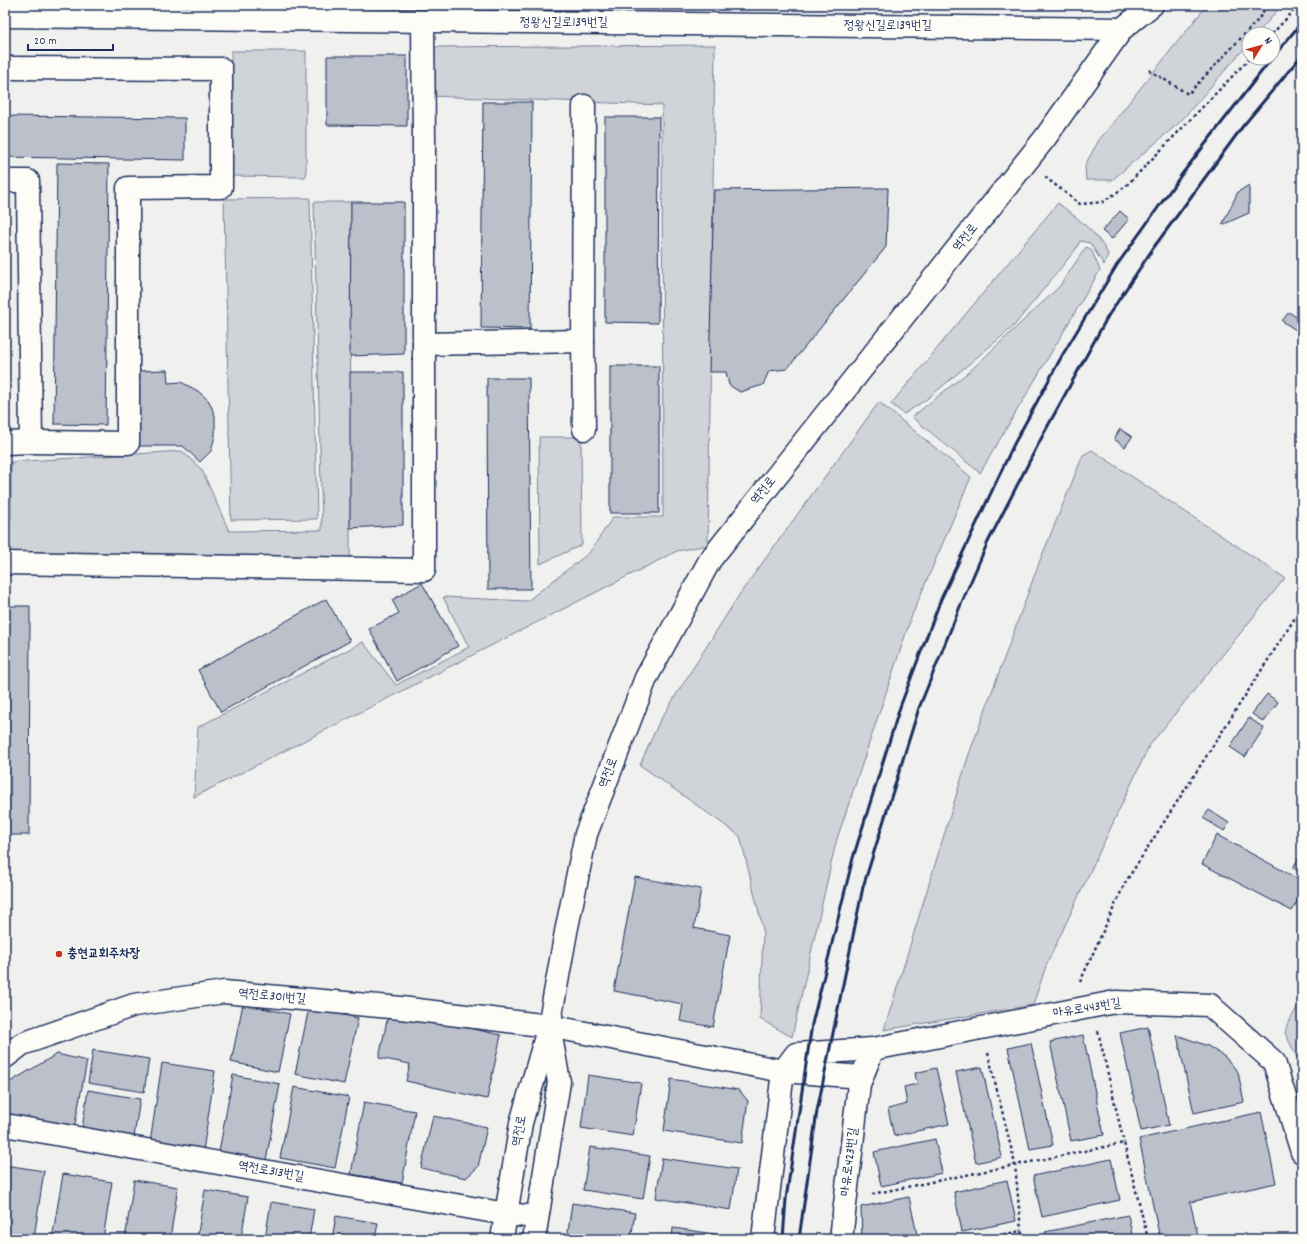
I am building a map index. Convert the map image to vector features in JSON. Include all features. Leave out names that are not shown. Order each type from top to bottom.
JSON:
[{"type":"street","name":"역전로","points":[[1122,29],[1127,5]]},
{"type":"street","name":"역전로","points":[[502,1239],[521,1122],[549,1026],[586,834],[646,678],[710,560],[1026,162],[1122,29],[1152,5]]},
{"type":"street","name":"정왕신길로139번길","points":[[5,16],[1122,29]]},
{"type":"street","points":[[5,564],[424,570],[423,22]]},
{"type":"street","points":[[5,68],[221,69],[221,188],[128,188],[128,443],[5,443]]},
{"type":"street","points":[[584,106],[584,429]]},
{"type":"street","points":[[5,181],[28,181],[31,442]]},
{"type":"street","points":[[424,344],[584,341]]},
{"type":"street","name":"역전로301번길","points":[[5,1057],[22,1044],[134,1005],[224,992],[401,1008],[549,1026],[783,1071],[860,1081]]},
{"type":"street","name":"마유로443번길","points":[[783,1071],[796,1054],[873,1049],[1114,1002],[1210,1005],[1274,1062],[1302,1152]]},
{"type":"street","name":"역전로","points":[[534,1239],[560,1082],[549,1026]]},
{"type":"street","points":[[860,1081],[873,1049]]},
{"type":"street","points":[[763,1239],[783,1071]]},
{"type":"street","name":"마유로423번길","points":[[841,1239],[860,1081]]},
{"type":"street","name":"역전로313번길","points":[[5,1125],[506,1214],[538,1217]]},
{"type":"path","points":[[1149,70],[1188,94],[1258,20],[1267,5]]},
{"type":"path","points":[[1279,26],[1299,5]]},
{"type":"path","points":[[1026,162],[1080,204],[1103,202],[1126,186],[1242,66]]},
{"type":"path","points":[[1067,1011],[1125,883],[1302,606]]},
{"type":"path","points":[[1096,1024],[1148,1239]]},
{"type":"path","points":[[986,1045],[1015,1164],[1023,1239]]},
{"type":"path","points":[[864,1195],[1015,1164],[1124,1144]]},
{"type":"path","points":[[980,1239],[1021,1231]]},
{"type":"shaded area","points":[[1207,5],[1282,5],[1264,26],[1241,26],[1241,52],[1180,122],[1112,180],[1086,180],[1085,165],[1099,140]]},
{"type":"shaded area","points":[[715,45],[708,545],[677,551],[194,797],[198,727],[363,642],[396,685],[469,647],[443,597],[527,601],[589,553],[613,517],[663,517],[662,105],[429,96],[429,47]]},
{"type":"shaded area","points":[[231,51],[306,51],[306,177],[231,176]]},
{"type":"shaded area","points":[[310,198],[317,519],[231,520],[224,199]]},
{"type":"shaded area","points":[[314,202],[351,202],[350,569],[5,563],[5,519],[11,519],[11,462],[182,451],[202,470],[229,531],[322,530]]},
{"type":"shaded area","points":[[1058,203],[1086,226],[1098,239],[1108,254],[1104,265],[1090,243],[1080,241],[1076,249],[1013,327],[927,399],[904,414],[891,404]]},
{"type":"shaded area","points":[[1086,247],[1091,249],[1100,270],[980,473],[912,417],[971,370],[1059,287]]},
{"type":"shaded area","points":[[879,402],[971,477],[912,615],[836,842],[792,1037],[760,1019],[763,929],[740,836],[640,765],[659,722],[739,595]]},
{"type":"shaded area","points":[[539,437],[581,437],[582,545],[540,564]]},
{"type":"shaded area","points":[[1092,450],[1285,578],[1149,746],[1046,966],[1033,1005],[884,1030],[968,757],[1039,563],[1083,455]]},
{"type":"shaded area","points":[[1302,999],[1302,1068],[1285,1033],[1287,1025]]},
{"type":"building","points":[[327,56],[407,56],[407,126],[327,125]]},
{"type":"building","points":[[483,102],[532,102],[530,329],[481,328]]},
{"type":"building","points":[[5,116],[185,118],[185,160],[5,157]]},
{"type":"building","points":[[605,117],[659,117],[658,323],[605,322]]},
{"type":"building","points":[[57,163],[109,164],[106,425],[54,424]]},
{"type":"building","points":[[1249,185],[1249,213],[1222,225],[1238,192]]},
{"type":"building","points":[[888,188],[886,247],[787,369],[769,371],[763,385],[740,392],[729,385],[726,372],[709,372],[714,190]]},
{"type":"building","points":[[351,202],[404,202],[404,354],[350,356]]},
{"type":"building","points":[[1120,211],[1129,219],[1112,239],[1102,231]]},
{"type":"building","points":[[1289,312],[1302,321],[1302,334],[1282,321]]},
{"type":"building","points":[[610,366],[659,366],[659,513],[610,513]]},
{"type":"building","points":[[167,370],[168,383],[181,382],[198,391],[209,401],[215,416],[215,436],[211,451],[200,462],[183,446],[137,446],[136,371]]},
{"type":"building","points":[[350,372],[403,372],[403,525],[350,528]]},
{"type":"building","points":[[487,378],[529,378],[531,589],[488,589]]},
{"type":"building","points":[[1120,429],[1132,437],[1125,447],[1114,439]]},
{"type":"building","points":[[422,583],[458,646],[397,681],[369,629],[399,613],[392,600]]},
{"type":"building","points":[[326,599],[350,641],[221,712],[198,670]]},
{"type":"building","points":[[5,606],[30,606],[29,835],[5,835]]},
{"type":"building","points":[[1267,694],[1278,702],[1264,722],[1252,714]]},
{"type":"building","points":[[1249,718],[1264,728],[1245,757],[1230,747]]},
{"type":"building","points":[[1209,810],[1229,823],[1224,831],[1203,818]]},
{"type":"building","points":[[1217,835],[1302,881],[1302,892],[1292,911],[1202,864]]},
{"type":"building","points":[[1298,859],[1302,862],[1302,873],[1293,868]]},
{"type":"building","points":[[635,877],[701,889],[694,928],[730,935],[713,1027],[680,1021],[683,1004],[614,991]]},
{"type":"building","points":[[243,1004],[290,1014],[278,1072],[231,1062]]},
{"type":"building","points":[[309,1008],[358,1018],[344,1084],[295,1074]]},
{"type":"building","points":[[389,1011],[501,1035],[487,1099],[406,1081],[410,1064],[379,1058]]},
{"type":"building","points":[[1148,1027],[1169,1125],[1141,1131],[1120,1033]]},
{"type":"building","points":[[1083,1035],[1104,1135],[1071,1141],[1050,1042]]},
{"type":"building","points":[[1177,1035],[1208,1046],[1225,1057],[1238,1072],[1244,1102],[1194,1113]]},
{"type":"building","points":[[1031,1043],[1053,1145],[1030,1149],[1008,1048]]},
{"type":"building","points":[[93,1050],[149,1059],[144,1092],[88,1083]]},
{"type":"building","points":[[57,1054],[87,1061],[74,1129],[5,1117],[5,1085]]},
{"type":"building","points":[[162,1063],[215,1071],[203,1151],[150,1143]]},
{"type":"building","points":[[982,1067],[1002,1157],[976,1163],[956,1072]]},
{"type":"building","points":[[936,1068],[949,1124],[894,1136],[888,1109],[907,1104],[904,1087],[917,1084],[915,1073]]},
{"type":"building","points":[[233,1075],[280,1084],[266,1161],[219,1152]]},
{"type":"building","points":[[588,1075],[641,1083],[633,1136],[581,1128]]},
{"type":"building","points":[[671,1079],[739,1090],[748,1101],[742,1143],[664,1131]]},
{"type":"building","points":[[294,1087],[349,1097],[335,1168],[280,1158]]},
{"type":"building","points":[[88,1090],[140,1099],[133,1143],[81,1135]]},
{"type":"building","points":[[364,1102],[415,1111],[402,1183],[351,1174]]},
{"type":"building","points":[[1261,1112],[1276,1183],[1190,1202],[1199,1239],[1160,1239],[1139,1139]]},
{"type":"building","points":[[433,1116],[487,1127],[478,1167],[466,1178],[421,1168]]},
{"type":"building","points":[[935,1139],[942,1173],[881,1186],[874,1152]]},
{"type":"building","points":[[590,1147],[650,1156],[643,1199],[583,1190]]},
{"type":"building","points":[[662,1158],[737,1169],[731,1210],[656,1198]]},
{"type":"building","points":[[1111,1159],[1120,1200],[1042,1217],[1033,1176]]},
{"type":"building","points":[[5,1165],[44,1171],[34,1238],[5,1234]]},
{"type":"building","points":[[63,1174],[112,1182],[103,1239],[52,1239]]},
{"type":"building","points":[[134,1180],[178,1187],[170,1239],[125,1239]]},
{"type":"building","points":[[1007,1180],[1016,1221],[962,1232],[954,1192]]},
{"type":"building","points":[[205,1190],[248,1197],[241,1239],[197,1239]]},
{"type":"building","points":[[909,1197],[918,1239],[862,1239],[861,1207]]},
{"type":"building","points":[[271,1202],[314,1209],[309,1239],[265,1239]]},
{"type":"building","points":[[572,1203],[635,1213],[631,1239],[567,1239]]},
{"type":"building","points":[[1128,1215],[1133,1239],[1046,1239],[1045,1232]]},
{"type":"building","points":[[336,1216],[378,1223],[375,1239],[332,1239]]},
{"type":"building","points":[[673,1228],[729,1236],[729,1239],[672,1239]]},
{"type":"building","points":[[417,1233],[452,1239],[416,1239]]},
{"type":"railway","points":[[1281,47],[1302,22]]},
{"type":"railway","points":[[799,1239],[817,1111],[863,887],[919,708],[959,609],[987,544],[1044,433],[1108,316],[1154,247],[1243,126],[1302,55]]},
{"type":"railway","points":[[783,1239],[786,1199],[812,1024],[853,858],[900,707],[941,599],[1014,444],[1063,354],[1117,265],[1182,174],[1266,66]]},
{"type":"place","name":"충현교회주차장","points":[[59,954]]}]
